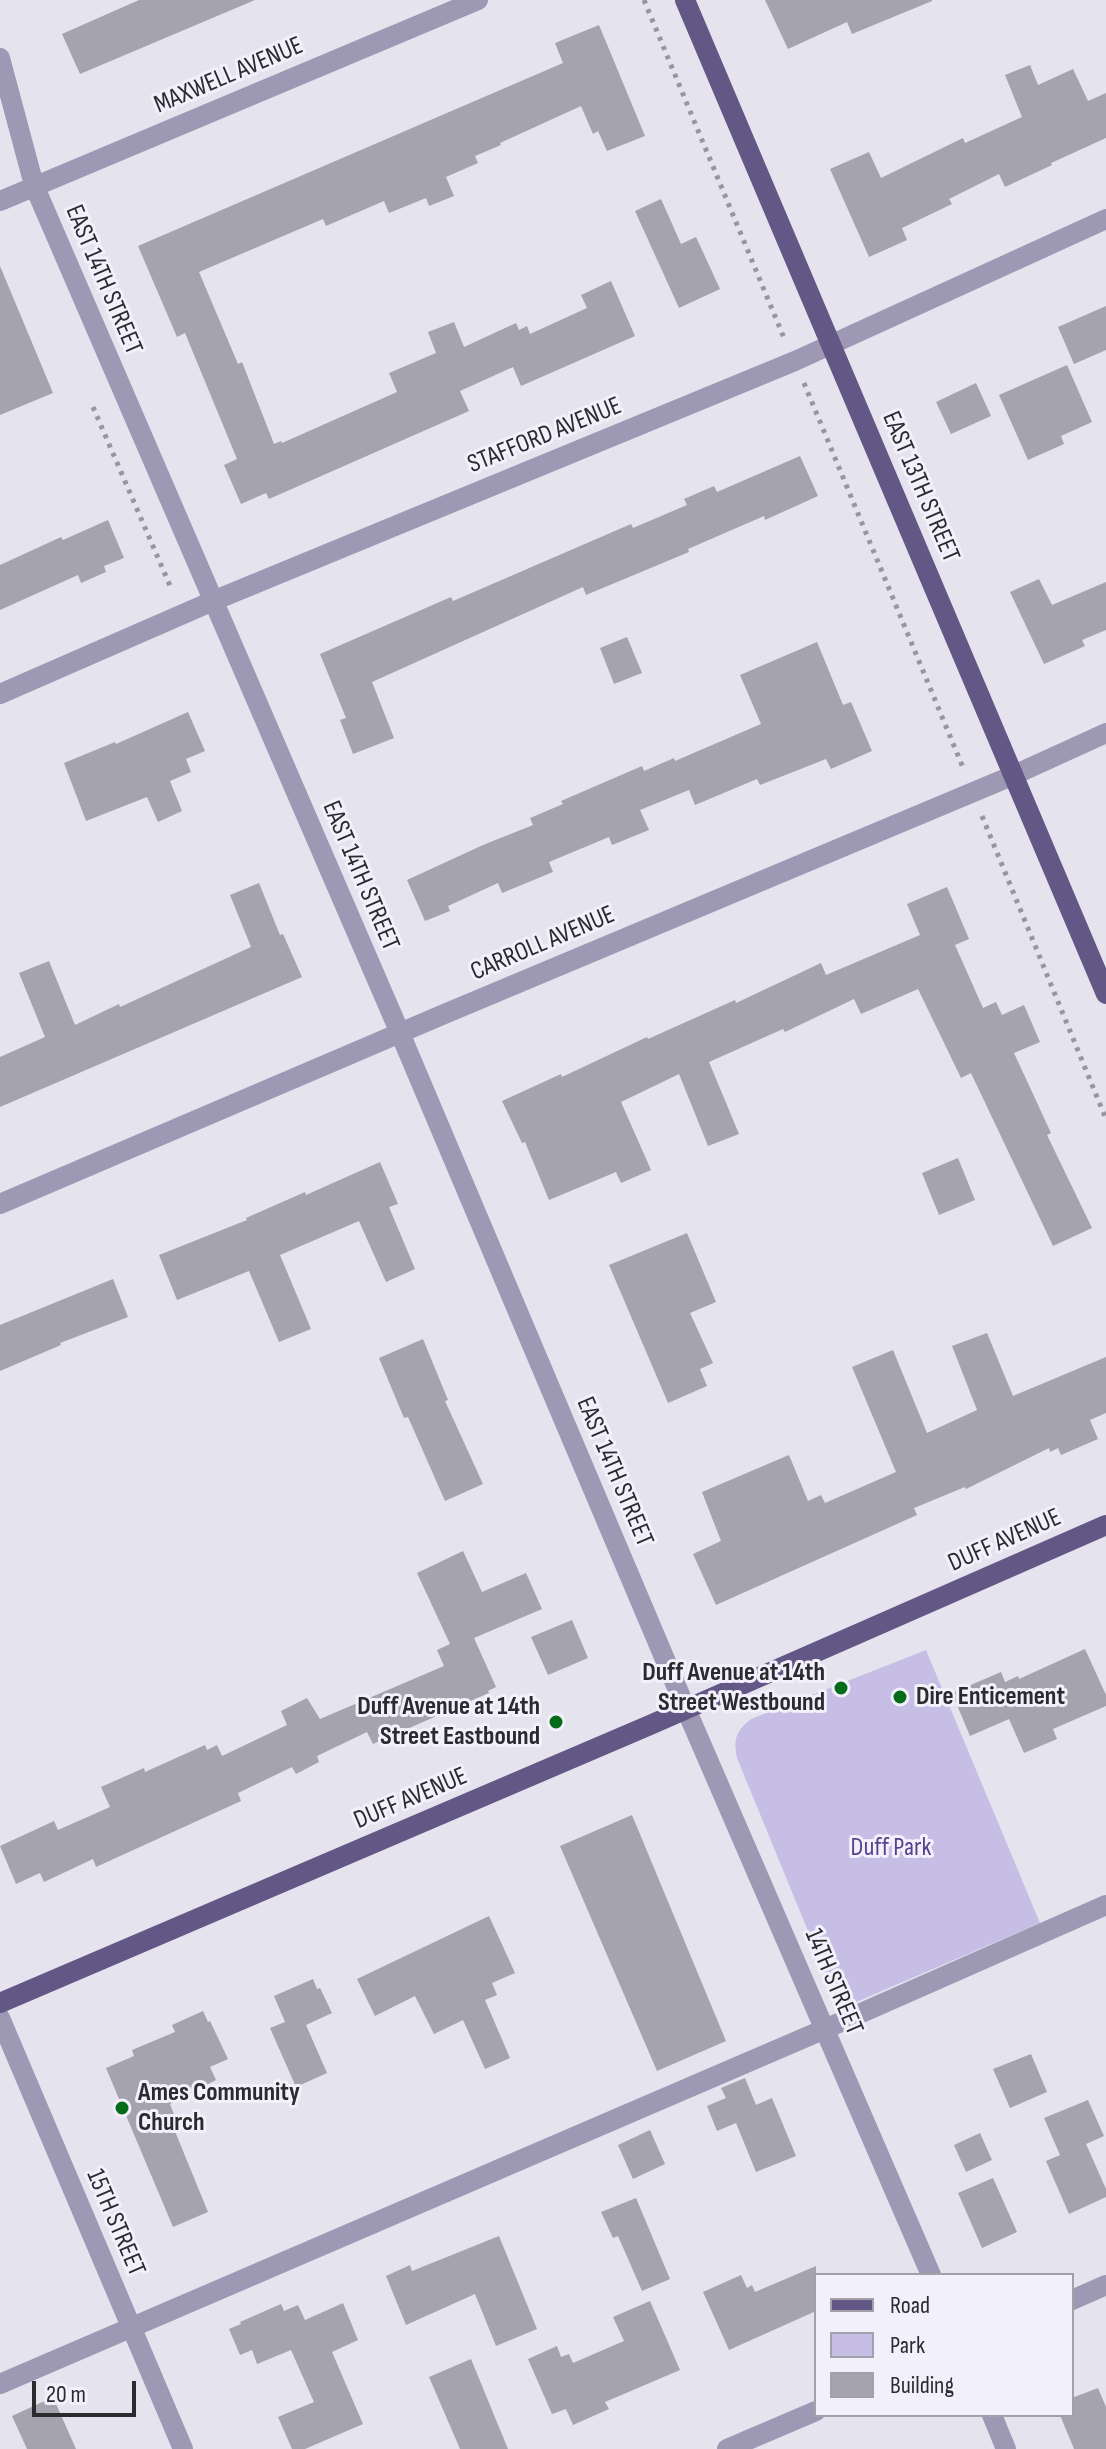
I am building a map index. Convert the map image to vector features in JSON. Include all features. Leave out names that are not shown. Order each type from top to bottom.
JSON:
[{"type":"main road","name":"EAST 13TH STREET","points":[[685,0],[1106,994]]},
{"type":"main road","name":"DUFF AVENUE","points":[[0,2003],[1106,1525]]},
{"type":"street","name":"MAXWELL AVENUE","points":[[0,201],[478,0]]},
{"type":"street","name":"EAST 14TH STREET","points":[[0,58],[34,185],[400,1033],[686,1709]]},
{"type":"street","name":"STAFFORD AVENUE","points":[[0,694],[213,601],[832,345],[1106,219]]},
{"type":"street","name":"CARROLL AVENUE","points":[[0,1204],[1014,775],[1106,733]]},
{"type":"street","name":"14TH STREET","points":[[686,1709],[930,2273]]},
{"type":"street","points":[[0,2384],[1106,1905]]},
{"type":"street","name":"15TH STREET","points":[[0,2018],[183,2449]]},
{"type":"street","points":[[1074,2299],[1106,2285]]},
{"type":"street","points":[[727,2449],[814,2412]]},
{"type":"street","points":[[993,2417],[1006,2449]]},
{"type":"path","points":[[644,0],[784,338]]},
{"type":"path","points":[[804,382],[963,767]]},
{"type":"path","points":[[93,407],[171,588]]},
{"type":"path","points":[[985,824],[1106,1119]]},
{"type":"green space","name":"Duff Park","points":[[926,1650],[1040,1923],[840,2009],[737,1758],[736,1740],[742,1727],[751,1719]]},
{"type":"building","points":[[139,0],[255,0],[80,74],[62,34]]},
{"type":"building","points":[[765,0],[932,1],[852,34],[847,22],[788,49]]},
{"type":"building","points":[[599,25],[645,136],[607,151],[598,131],[593,134],[581,106],[475,156],[478,163],[446,177],[454,196],[429,206],[426,198],[389,213],[384,201],[326,226],[323,219],[199,272],[238,364],[242,362],[274,444],[397,392],[389,373],[436,353],[428,332],[454,322],[464,347],[516,323],[519,330],[527,326],[530,334],[587,308],[581,295],[611,281],[635,336],[521,386],[513,367],[460,391],[469,411],[269,499],[266,493],[241,504],[224,465],[237,459],[185,333],[177,337],[138,246],[563,63],[555,43]]},
{"type":"building","points":[[1030,65],[1038,85],[1073,69],[1088,101],[1106,93],[1106,138],[1005,187],[999,174],[949,199],[952,204],[902,228],[907,240],[869,257],[830,169],[869,152],[881,178],[963,138],[965,143],[1022,117],[1005,75]]},
{"type":"building","points":[[661,199],[681,244],[696,237],[720,289],[679,308],[635,211]]},
{"type":"building","points":[[0,266],[53,393],[0,415]]},
{"type":"building","points":[[1106,306],[1106,350],[1074,364],[1058,327]]},
{"type":"building","points":[[1067,365],[1092,422],[1061,436],[1064,444],[1028,460],[999,395]]},
{"type":"building","points":[[976,383],[991,416],[951,434],[936,402]]},
{"type":"building","points":[[800,456],[818,496],[765,520],[764,516],[688,549],[689,552],[586,595],[583,587],[372,682],[394,738],[353,754],[340,720],[346,718],[320,654],[451,597],[453,601],[631,524],[633,528],[687,505],[684,499],[714,486],[717,492]]},
{"type":"building","points":[[108,520],[124,558],[104,566],[106,572],[81,583],[78,575],[0,610],[0,565]]},
{"type":"building","points":[[1039,579],[1052,605],[1106,582],[1106,630],[1082,640],[1085,646],[1044,664],[1010,592]]},
{"type":"building","points":[[627,637],[642,673],[614,684],[600,648]]},
{"type":"building","points":[[817,642],[843,705],[851,702],[872,751],[831,769],[826,759],[760,785],[757,779],[695,805],[689,790],[640,810],[649,830],[612,845],[609,837],[549,862],[553,872],[502,893],[498,883],[448,906],[450,911],[425,921],[407,880],[533,825],[530,818],[563,804],[561,801],[642,766],[644,771],[674,758],[675,761],[761,724],[740,675]]},
{"type":"building","points":[[188,712],[205,751],[186,759],[191,772],[170,781],[182,811],[158,822],[147,797],[86,821],[64,763]]},
{"type":"building","points":[[259,883],[280,935],[283,934],[302,977],[0,1107],[0,1057],[45,1037],[19,973],[49,961],[75,1025],[251,947],[230,895]]},
{"type":"building","points":[[947,887],[969,939],[955,945],[983,1008],[996,1002],[1002,1015],[1024,1005],[1040,1042],[1014,1053],[1051,1133],[1047,1135],[1092,1228],[1053,1246],[971,1073],[961,1078],[918,989],[861,1014],[854,999],[785,1032],[783,1029],[709,1062],[739,1134],[708,1146],[679,1074],[621,1102],[651,1170],[621,1183],[616,1172],[549,1200],[525,1142],[522,1143],[502,1101],[735,1000],[736,1003],[821,963],[826,975],[920,935],[907,904]]},
{"type":"building","points":[[958,1158],[975,1200],[939,1215],[922,1173]]},
{"type":"building","points":[[380,1162],[398,1204],[389,1207],[415,1269],[386,1282],[359,1221],[280,1255],[311,1329],[279,1342],[249,1271],[177,1300],[159,1255]]},
{"type":"building","points":[[687,1233],[716,1302],[690,1313],[713,1363],[700,1369],[707,1386],[668,1403],[609,1265]]},
{"type":"building","points":[[113,1279],[128,1317],[60,1343],[0,1371],[0,1325]]},
{"type":"building","points":[[987,1333],[1013,1396],[1106,1357],[1106,1413],[1090,1420],[1098,1439],[1061,1455],[1058,1448],[1050,1452],[1049,1448],[966,1489],[914,1508],[917,1515],[716,1605],[693,1554],[721,1541],[702,1492],[789,1455],[808,1501],[821,1495],[825,1503],[896,1472],[852,1367],[893,1350],[927,1433],[977,1410],[952,1346]]},
{"type":"building","points":[[423,1339],[448,1400],[445,1401],[483,1484],[445,1501],[408,1417],[404,1418],[379,1358]]},
{"type":"building","points":[[463,1551],[482,1592],[526,1573],[542,1609],[474,1638],[496,1687],[489,1693],[373,1744],[367,1732],[317,1756],[319,1762],[296,1774],[292,1767],[238,1793],[241,1801],[96,1867],[93,1859],[44,1882],[40,1873],[16,1884],[0,1846],[54,1821],[58,1830],[110,1807],[101,1787],[144,1768],[145,1772],[205,1745],[207,1750],[217,1745],[222,1756],[287,1725],[281,1711],[307,1698],[320,1719],[444,1666],[437,1650],[450,1644],[417,1573]]},
{"type":"building","points":[[572,1620],[588,1658],[548,1675],[531,1637]]},
{"type":"building","points":[[1085,1649],[1106,1695],[1106,1706],[1053,1729],[1057,1739],[1024,1753],[1009,1719],[970,1736],[952,1693],[1001,1672],[1005,1682],[1018,1676],[1019,1679]]},
{"type":"building","points":[[632,1815],[726,2041],[657,2071],[560,1846]]},
{"type":"building","points":[[489,1916],[515,1973],[492,1983],[497,1995],[485,2000],[510,2058],[485,2069],[463,2020],[434,2034],[415,1996],[375,2016],[357,1979]]},
{"type":"building","points":[[313,1979],[332,2013],[306,2025],[327,2073],[296,2087],[270,2028],[285,2022],[274,1996]]},
{"type":"building","points":[[203,2011],[228,2059],[210,2067],[216,2080],[170,2104],[177,2122],[172,2124],[208,2212],[173,2227],[106,2068],[134,2056],[132,2050],[175,2032],[172,2025]]},
{"type":"building","points":[[1031,2054],[1047,2092],[1010,2108],[993,2069]]},
{"type":"building","points":[[745,2078],[756,2105],[772,2098],[796,2156],[756,2172],[736,2123],[717,2131],[707,2106],[726,2098],[721,2088]]},
{"type":"building","points":[[1088,2100],[1104,2136],[1086,2144],[1106,2189],[1106,2197],[1069,2214],[1046,2161],[1060,2155],[1044,2118]]},
{"type":"building","points":[[650,2130],[665,2164],[633,2179],[618,2145]]},
{"type":"building","points":[[980,2133],[992,2160],[966,2172],[954,2145]]},
{"type":"building","points":[[993,2178],[1017,2232],[982,2248],[958,2193]]},
{"type":"building","points":[[636,2198],[670,2279],[642,2291],[618,2236],[613,2238],[601,2212]]},
{"type":"building","points":[[499,2236],[537,2329],[496,2346],[475,2294],[406,2325],[386,2276],[410,2265],[412,2271]]},
{"type":"building","points":[[816,2266],[814,2312],[729,2350],[703,2292],[741,2275],[747,2288],[752,2285],[755,2292]]},
{"type":"building","points":[[650,2301],[680,2370],[605,2402],[609,2409],[573,2425],[566,2409],[552,2414],[528,2359],[557,2346],[561,2357],[569,2354],[573,2363],[624,2341],[613,2317]]},
{"type":"building","points":[[343,2303],[358,2340],[332,2352],[363,2424],[305,2449],[292,2449],[278,2417],[314,2402],[291,2350],[257,2364],[252,2350],[240,2355],[229,2329],[281,2304],[284,2311],[298,2305],[305,2320]]},
{"type":"building","points":[[471,2359],[508,2449],[460,2449],[429,2377]]},
{"type":"building","points":[[1098,2388],[1106,2407],[1106,2449],[1074,2449],[1061,2417],[1074,2417],[1074,2397]]},
{"type":"building","points":[[53,2397],[76,2449],[27,2449],[12,2416]]},
{"type":"place","name":"Duff Avenue at 14th Street Westbound","points":[[841,1688]]},
{"type":"place","name":"Dire Enticement","points":[[900,1697]]},
{"type":"place","name":"Duff Avenue at 14th Street Eastbound","points":[[556,1722]]},
{"type":"place","name":"Ames Community Church","points":[[122,2108]]}]
